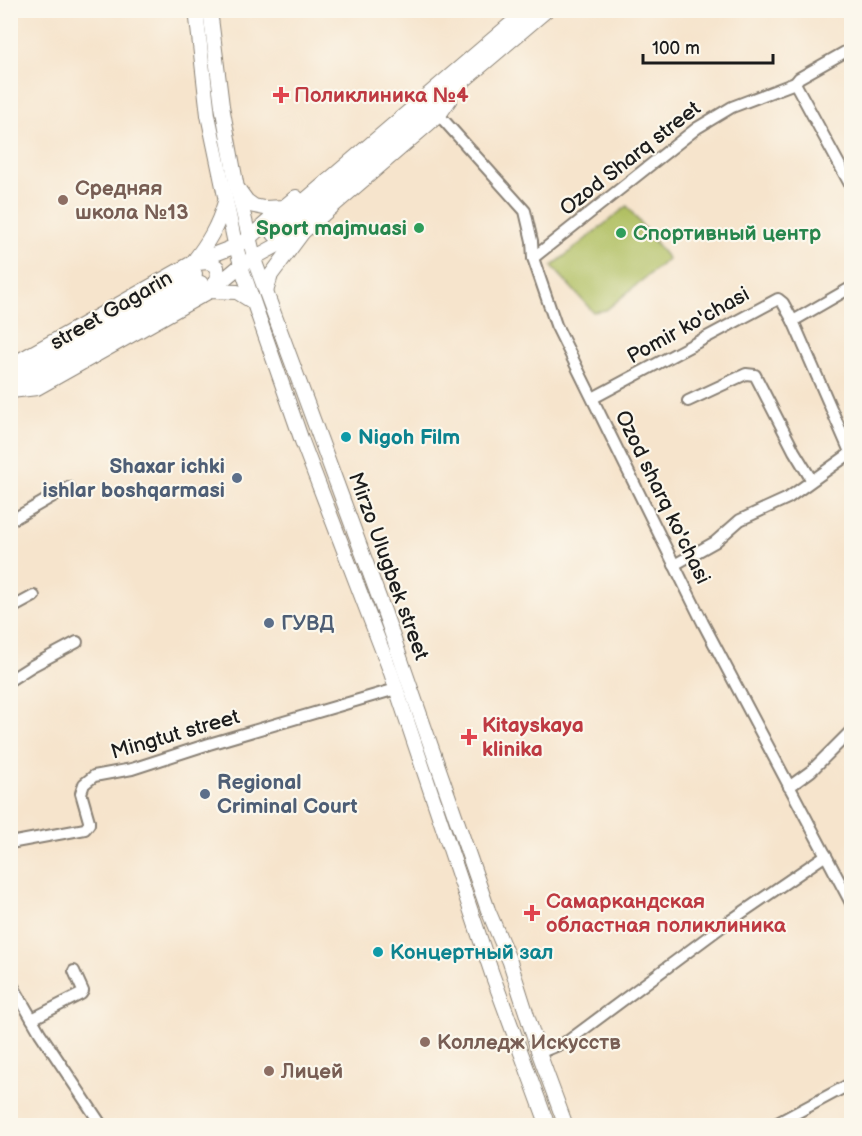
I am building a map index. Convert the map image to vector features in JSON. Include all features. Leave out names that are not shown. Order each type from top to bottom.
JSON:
[{"type":"main road","name":"Mirzo Ulugbek street","points":[[196,10],[208,115],[236,246],[266,292],[382,603],[488,910],[510,962],[539,1053],[566,1125]]},
{"type":"main road","name":"Mirzo Ulugbek street","points":[[210,10],[222,106],[249,238],[248,262],[253,302],[302,441],[396,689],[489,964],[548,1125]]},
{"type":"main road","points":[[200,278],[236,246],[249,238],[290,222],[439,115],[456,80],[527,10]]},
{"type":"main road","points":[[200,278],[248,262],[290,222],[456,80],[547,10]]},
{"type":"main road","points":[[237,188],[254,206],[264,208],[290,222]]},
{"type":"main road","points":[[200,278],[211,237],[226,200]]},
{"type":"main road","points":[[266,292],[290,222]]},
{"type":"main road","points":[[200,278],[237,292],[253,302]]},
{"type":"main road","name":"street Gagarin","points":[[10,374],[200,278]]},
{"type":"main road","name":"street Gagarin","points":[[11,391],[200,278]]},
{"type":"street","name":"Ozod Sharq street","points":[[533,258],[697,128],[732,107],[795,83],[799,78],[852,48]]},
{"type":"street","points":[[795,83],[852,188]]},
{"type":"street","name":"Ozod sharq ko'chasi","points":[[439,115],[525,211],[532,241],[533,258],[556,325],[674,565],[852,905]]},
{"type":"street","points":[[674,565],[715,542],[740,520],[788,498],[851,452],[793,321],[852,287]]},
{"type":"street","name":"Pomir ko'chasi","points":[[593,398],[734,324],[775,299],[783,303],[793,321]]},
{"type":"street","points":[[688,401],[746,374],[755,375],[811,479]]},
{"type":"street","points":[[10,521],[69,487]]},
{"type":"street","points":[[10,609],[34,596]]},
{"type":"street","points":[[10,680],[77,642]]},
{"type":"street","name":"Mingtut street","points":[[10,843],[85,829],[89,821],[81,793],[84,784],[94,776],[132,769],[396,689]]},
{"type":"street","points":[[789,787],[811,771],[852,730]]},
{"type":"street","points":[[539,1053],[574,1037],[724,925],[826,855]]},
{"type":"street","points":[[32,1019],[81,994],[83,991],[74,971]]},
{"type":"street","points":[[10,981],[32,1019],[102,1125]]},
{"type":"street","points":[[772,1125],[852,1083]]},
{"type":"green space","name":"Спортивный центр","points":[[627,206],[668,259],[606,310],[593,312],[552,266]]},
{"type":"place","name":"Поликлиника №4","points":[[281,95]]},
{"type":"place","name":"Средняя школа №13","points":[[63,200]]},
{"type":"place","name":"Sport majmuasi","points":[[419,228]]},
{"type":"place","name":"Спортивный центр","points":[[621,233]]},
{"type":"place","name":"Nigoh Film","points":[[346,437]]},
{"type":"place","name":"Shaxar ichki ishlar boshqarmasi","points":[[237,478]]},
{"type":"place","name":"ГУВД","points":[[269,623]]},
{"type":"place","name":"Kitayskaya klinika","points":[[469,737]]},
{"type":"place","name":"Regional Criminal Court","points":[[205,794]]},
{"type":"place","name":"Самаркандская областная поликлиника","points":[[532,913]]},
{"type":"place","name":"Концертный зал","points":[[378,952]]},
{"type":"place","name":"Колледж Искусств","points":[[425,1042]]},
{"type":"place","name":"Лицей","points":[[269,1071]]}]
